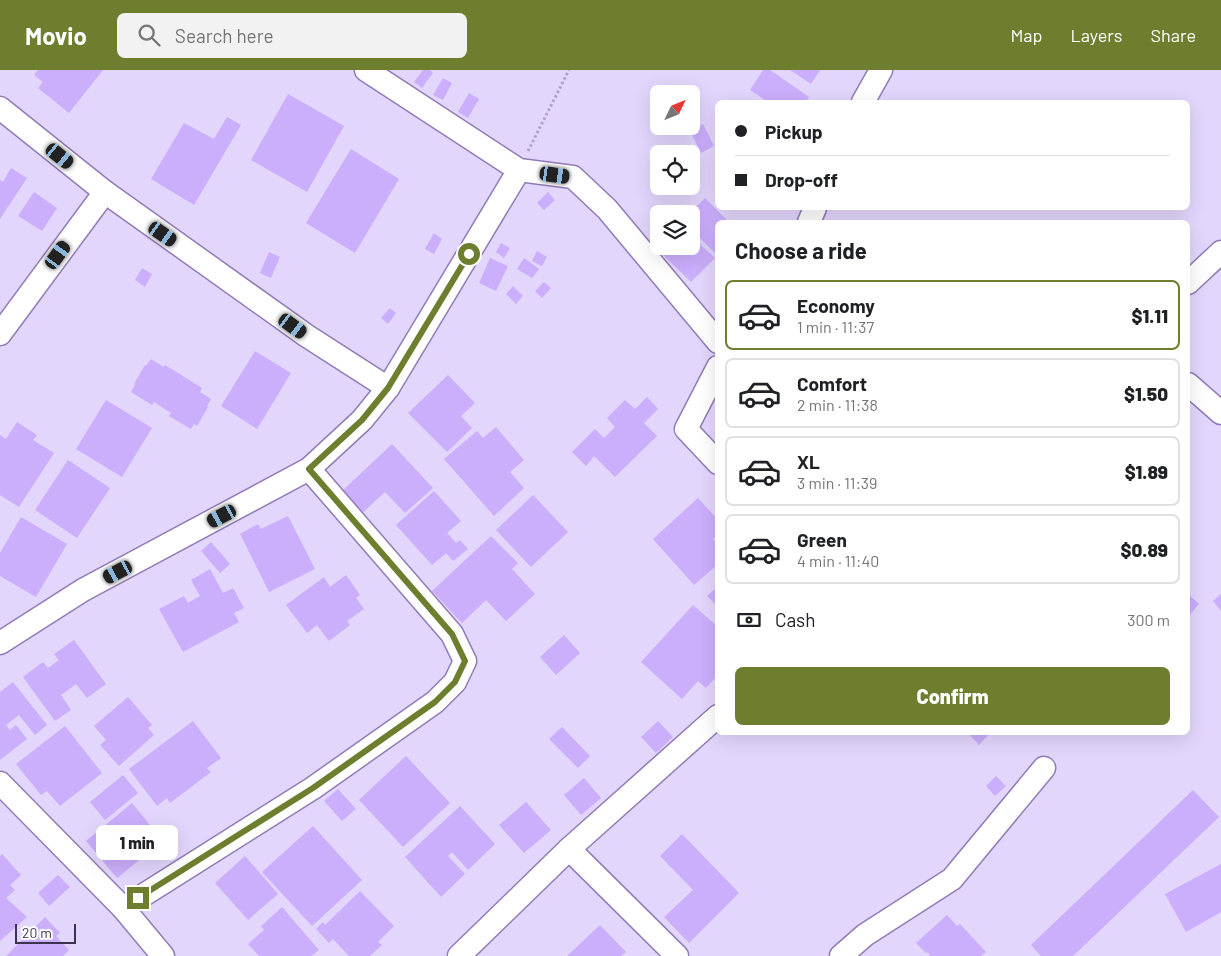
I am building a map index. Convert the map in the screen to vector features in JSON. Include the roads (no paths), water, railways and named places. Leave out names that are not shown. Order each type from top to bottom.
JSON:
[{"type":"street","points":[[366,70],[519,170],[573,177],[608,209],[715,338]]},
{"type":"street","points":[[864,100],[882,70]]},
{"type":"street","points":[[0,108],[105,192],[307,336],[388,388]]},
{"type":"street","points":[[0,643],[83,590],[309,469],[362,420],[388,388],[519,170]]},
{"type":"street","points":[[0,334],[105,192]]},
{"type":"street","points":[[1190,281],[1221,252]]},
{"type":"street","points":[[715,373],[686,429],[715,460]]},
{"type":"street","points":[[1190,386],[1221,413]]},
{"type":"street","points":[[123,908],[313,788],[435,702],[455,682],[465,661],[452,634],[309,469]]},
{"type":"street","points":[[459,956],[569,849],[715,719]]},
{"type":"street","points":[[841,956],[865,935],[952,879],[1044,768]]},
{"type":"street","points":[[0,784],[123,908],[163,956]]},
{"type":"street","points":[[569,849],[677,956]]}]
